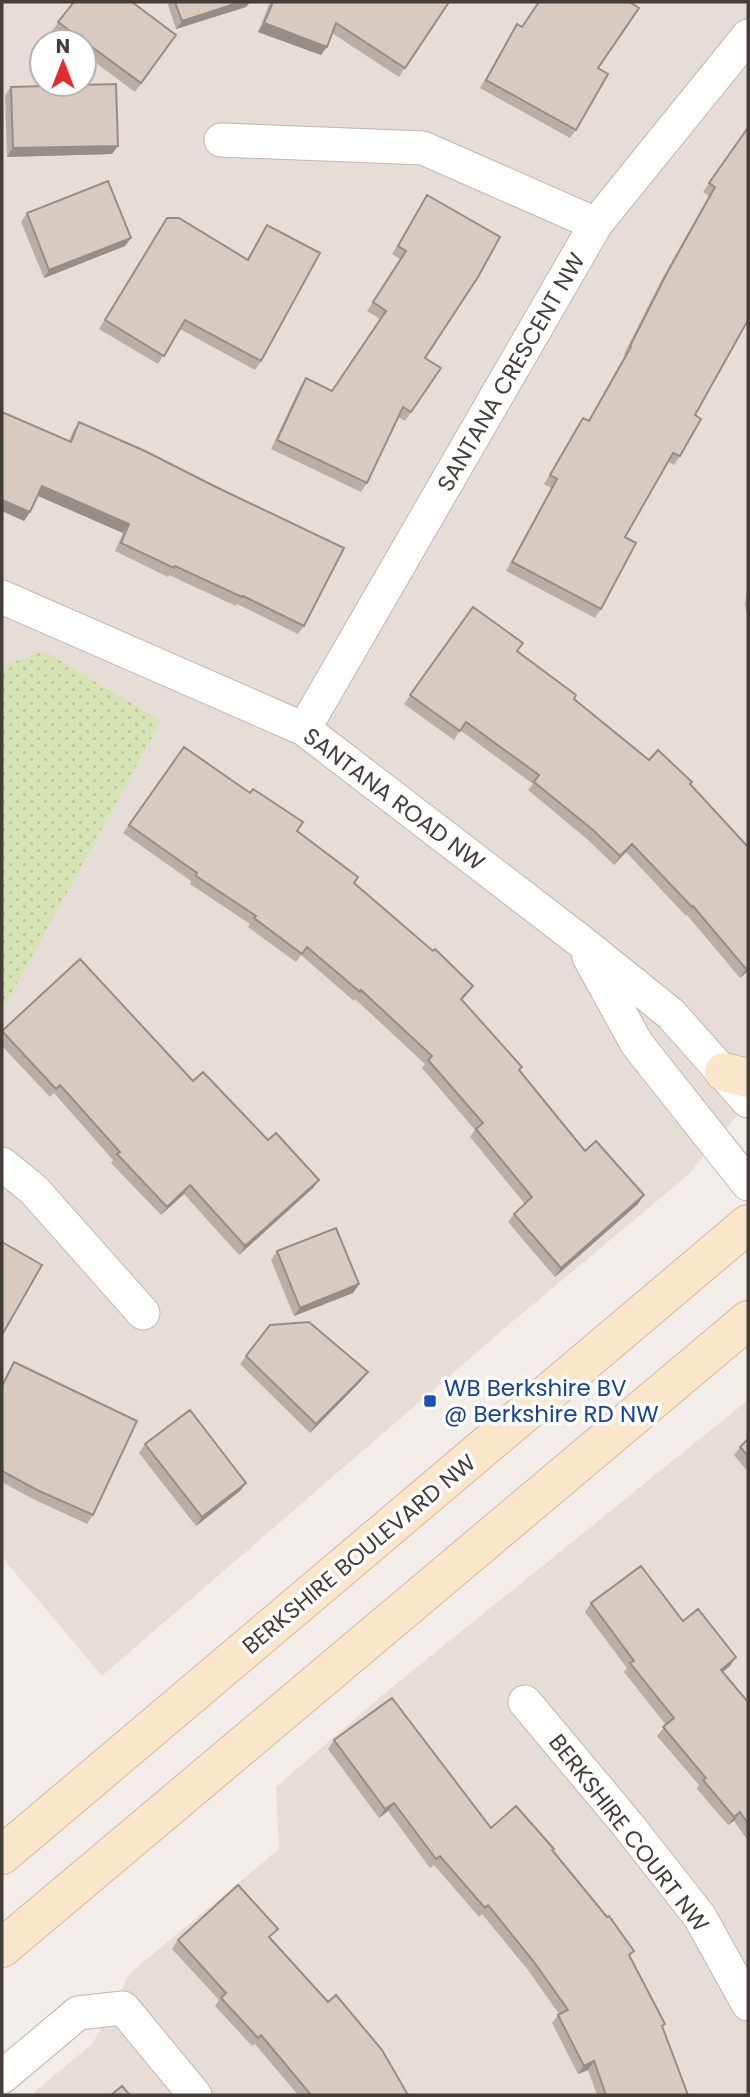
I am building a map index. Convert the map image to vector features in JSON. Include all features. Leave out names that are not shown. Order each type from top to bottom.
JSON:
[{"type":"main road","name":"BERKSHIRE BOULEVARD NW","points":[[2,1855],[748,1224]]},
{"type":"main road","points":[[2,1948],[748,1320]]},
{"type":"main road","points":[[704,1357],[748,1351]]},
{"type":"street","name":"SANTANA CRESCENT NW","points":[[304,729],[596,224],[748,36]]},
{"type":"street","points":[[221,140],[423,148],[596,224]]},
{"type":"street","name":"SANTANA ROAD NW","points":[[2,597],[304,729],[579,940],[670,1014],[736,1075],[748,1101]]},
{"type":"street","name":"SANTANA ROAD NW","points":[[579,940],[637,1044],[748,1184]]},
{"type":"street","points":[[2,1164],[34,1190],[143,1313]]},
{"type":"street","name":"BERKSHIRE COURT NW","points":[[525,1702],[700,1917],[748,2004]]},
{"type":"street","points":[[2,2077],[78,2013],[123,2008],[195,2095]]},
{"type":"shaded area","points":[[2,2],[748,2],[748,1102],[688,1175],[512,1322],[102,1676],[2,1557]]},
{"type":"shaded area","points":[[748,1400],[748,2095],[31,2095],[93,2043],[130,1973],[279,1849],[276,1787],[380,1697]]},
{"type":"green space","points":[[44,651],[161,721],[2,1011],[2,666]]},
{"type":"building","points":[[74,2],[132,2],[176,35],[141,83],[98,51],[98,28],[66,28],[58,22]]},
{"type":"building","points":[[175,2],[241,2],[182,21]]},
{"type":"building","points":[[273,2],[449,2],[405,68],[336,23],[327,47],[264,23]]},
{"type":"building","points":[[539,2],[633,2],[631,3],[639,8],[598,68],[608,74],[576,130],[486,80],[517,24],[522,27]]},
{"type":"building","points":[[116,84],[118,146],[13,148],[11,87],[28,87],[28,98],[98,98],[98,85]]},
{"type":"building","points":[[747,129],[748,320],[695,415],[701,419],[680,456],[673,453],[625,537],[636,543],[601,609],[512,562],[557,479],[550,475],[583,418],[589,421],[715,187],[709,183]]},
{"type":"building","points":[[108,181],[131,238],[49,270],[27,213]]},
{"type":"building","points":[[427,195],[500,237],[478,277],[425,358],[441,368],[411,412],[403,407],[367,483],[277,440],[306,378],[332,391],[386,311],[373,302],[406,251],[398,246]]},
{"type":"building","points":[[167,218],[179,218],[248,260],[267,225],[320,253],[261,361],[185,320],[164,356],[105,320]]},
{"type":"building","points":[[2,412],[71,442],[79,422],[145,451],[344,548],[304,626],[243,596],[121,543],[129,524],[42,486],[30,512],[2,500]]},
{"type":"building","points":[[473,607],[523,643],[517,651],[576,695],[574,699],[649,760],[658,750],[692,782],[690,784],[748,847],[746,969],[693,906],[632,844],[620,856],[534,782],[539,775],[466,722],[460,731],[410,695]]},
{"type":"building","points":[[184,747],[250,793],[253,789],[303,822],[297,831],[358,877],[354,883],[433,951],[435,949],[473,986],[461,999],[522,1067],[519,1070],[585,1151],[596,1141],[644,1195],[561,1268],[514,1214],[532,1197],[476,1129],[483,1123],[428,1060],[432,1056],[361,990],[360,992],[307,947],[302,954],[254,918],[256,916],[196,876],[197,873],[129,825]]},
{"type":"building","points":[[80,959],[193,1081],[203,1072],[268,1140],[276,1133],[319,1180],[245,1246],[190,1185],[167,1207],[117,1154],[120,1152],[60,1085],[56,1089],[2,1031]]},
{"type":"building","points":[[336,1228],[359,1284],[300,1308],[277,1251]]},
{"type":"building","points":[[2,1242],[42,1265],[2,1335]]},
{"type":"building","points":[[309,1322],[368,1372],[316,1424],[246,1356],[270,1325]]},
{"type":"building","points":[[14,1362],[137,1421],[93,1515],[2,1471],[2,1386]]},
{"type":"building","points":[[190,1410],[246,1483],[202,1517],[145,1444]]},
{"type":"building","points":[[748,1439],[748,1456],[740,1447]]},
{"type":"building","points":[[641,1566],[683,1621],[698,1609],[736,1657],[721,1670],[748,1702],[748,1824],[740,1812],[734,1817],[703,1780],[706,1778],[663,1727],[674,1718],[630,1663],[634,1661],[591,1603]]},
{"type":"building","points":[[392,1698],[491,1828],[516,1806],[554,1849],[552,1850],[607,1917],[609,1916],[634,1951],[629,1955],[665,2024],[662,2026],[688,2095],[606,2095],[594,2061],[584,2066],[558,2015],[568,2010],[534,1962],[488,1905],[485,1908],[440,1856],[436,1859],[394,1803],[385,1809],[334,1740]]},
{"type":"building","points":[[238,1885],[278,1929],[269,1937],[328,2002],[336,1995],[382,2050],[408,2095],[311,2095],[261,2035],[258,2038],[221,1998],[226,1993],[178,1940]]},
{"type":"building","points":[[122,2086],[130,2095],[111,2095]]},
{"type":"place","name":"WB Berkshire BV @ Berkshire RD NW","points":[[430,1401]]}]
